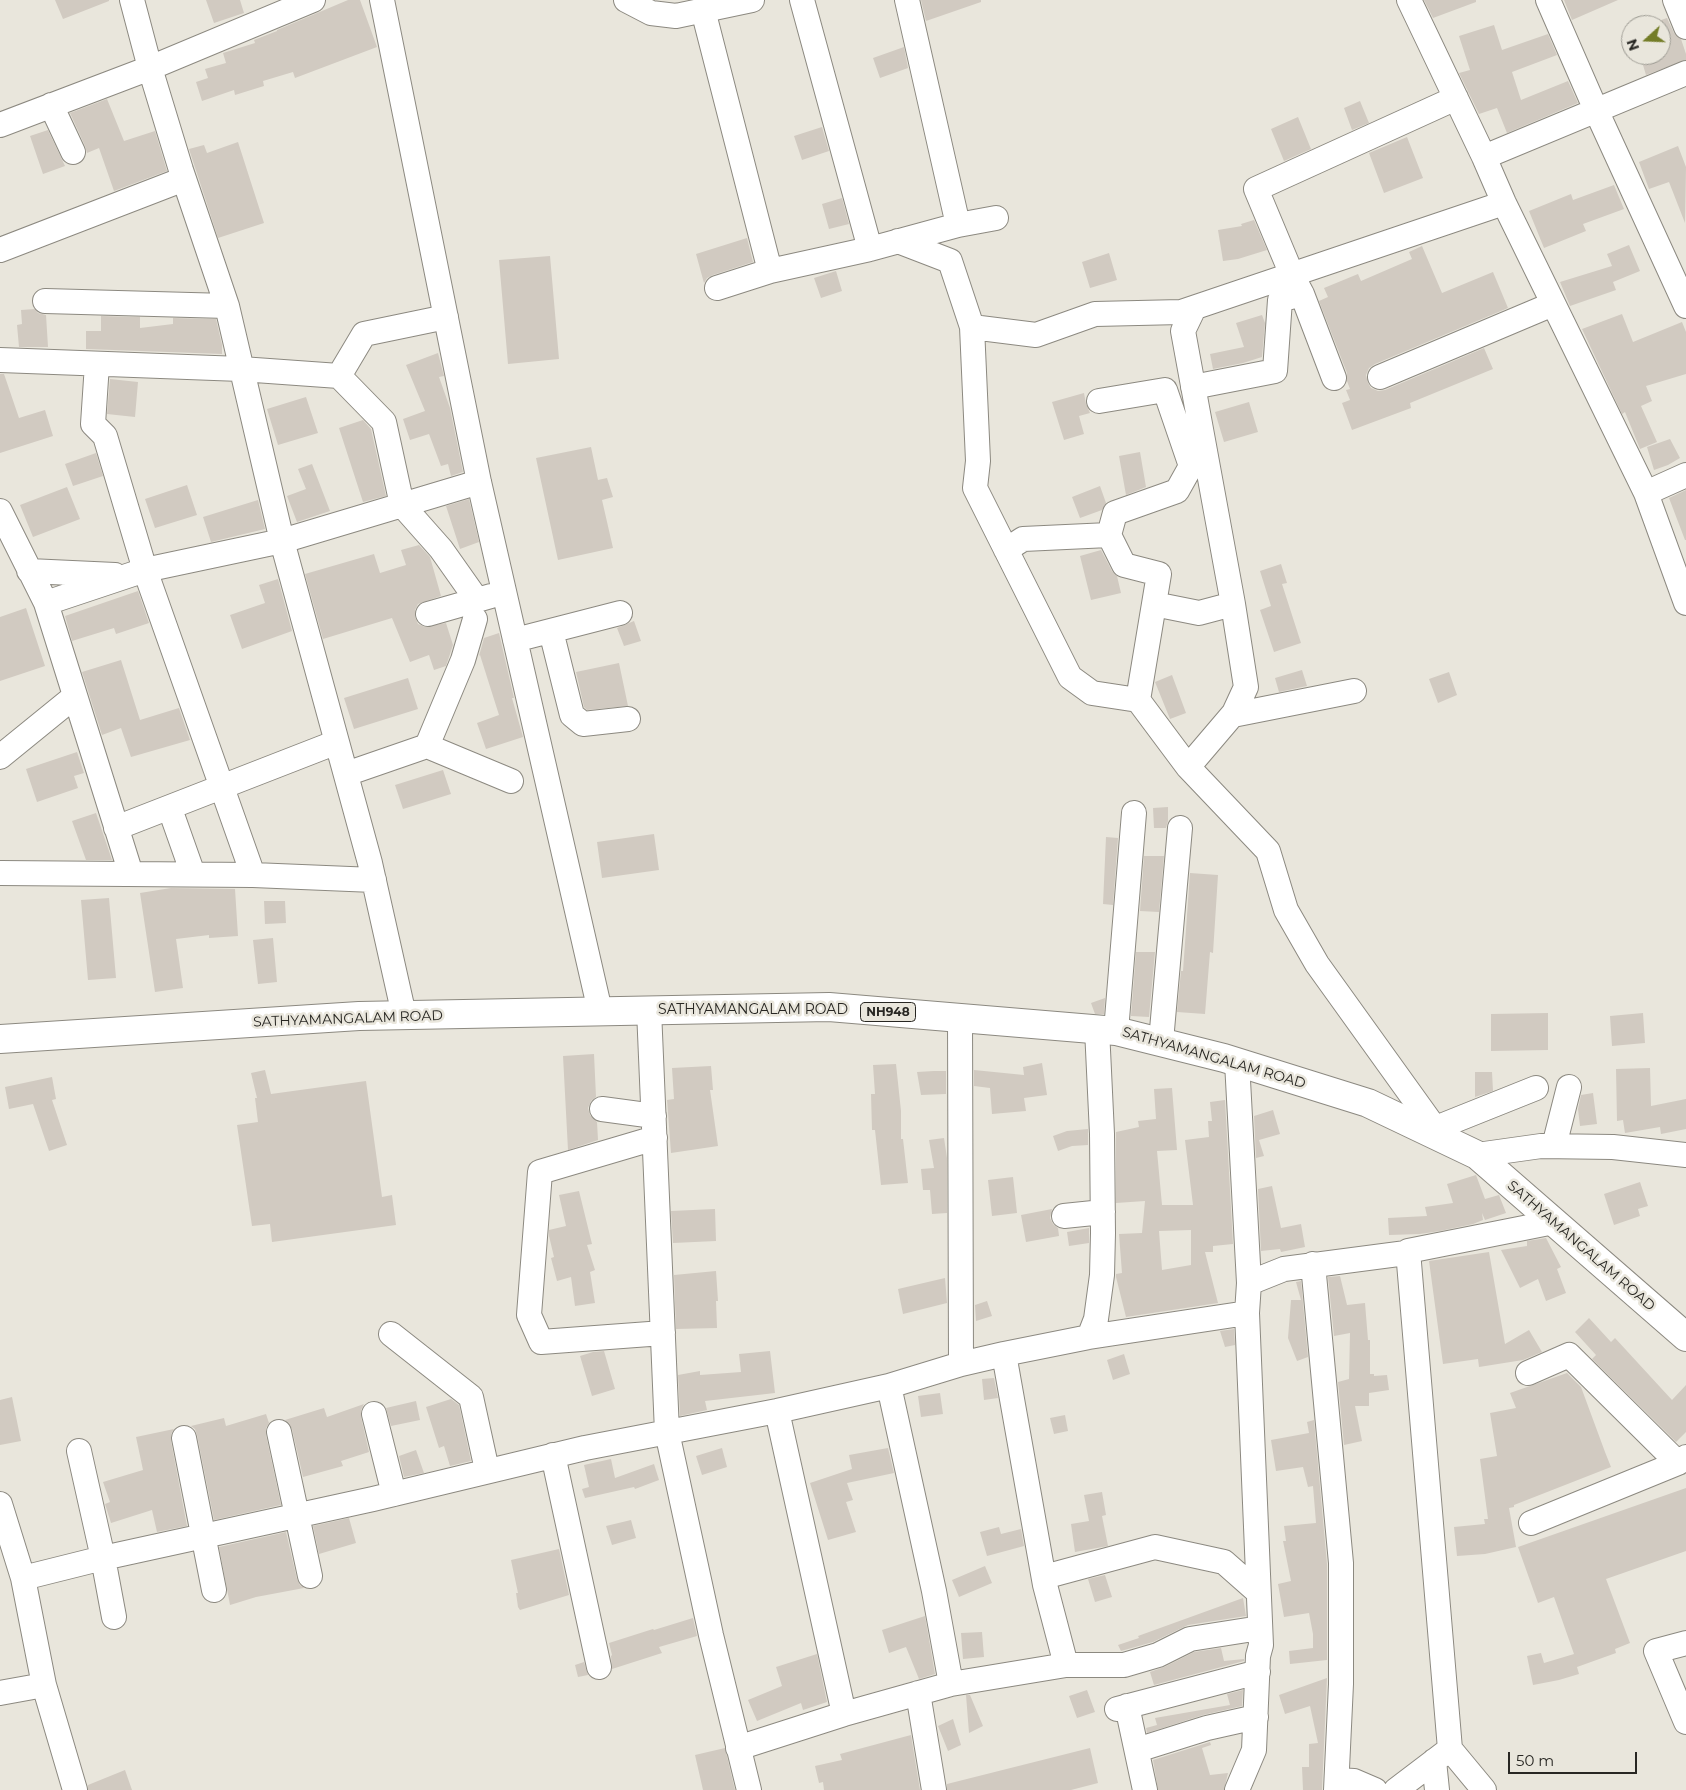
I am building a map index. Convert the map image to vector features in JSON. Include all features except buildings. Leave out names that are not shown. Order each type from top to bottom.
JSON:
[{"type":"highway","name":"SATHYAMANGALAM ROAD","points":[[0,1039],[359,1016],[829,1007],[1107,1030],[1161,1041],[1237,1062],[1368,1103],[1439,1133],[1477,1155],[1686,1337]]},
{"type":"street","points":[[132,0],[150,68],[184,179],[227,306],[282,541],[374,880],[404,1015]]},
{"type":"street","points":[[0,125],[150,68],[312,0]]},
{"type":"street","points":[[382,0],[480,482],[600,1011]]},
{"type":"street","points":[[626,0],[651,13],[676,16],[752,0]]},
{"type":"street","points":[[802,0],[870,249]]},
{"type":"street","points":[[907,0],[958,224]]},
{"type":"street","points":[[1409,0],[1504,203],[1646,493],[1686,603]]},
{"type":"street","points":[[1548,0],[1686,306]]},
{"type":"street","points":[[1675,0],[1686,27]]},
{"type":"street","points":[[704,10],[770,271]]},
{"type":"street","points":[[1484,157],[1686,73]]},
{"type":"street","points":[[1334,378],[1297,284],[1256,189],[1456,98]]},
{"type":"street","points":[[51,105],[73,152]]},
{"type":"street","points":[[0,250],[184,179]]},
{"type":"street","points":[[972,326],[1036,336],[1095,314],[1181,312],[1297,284],[1504,203]]},
{"type":"street","points":[[717,288],[770,271],[870,249],[958,224],[996,218]]},
{"type":"street","points":[[898,241],[950,261],[972,326],[978,461],[975,488],[1070,676],[1092,693],[1138,700],[1188,767],[1268,851],[1286,910],[1317,964],[1439,1133],[1536,1088]]},
{"type":"street","points":[[1193,387],[1275,371],[1280,300],[1297,284]]},
{"type":"street","points":[[45,302],[227,306]]},
{"type":"street","points":[[1380,376],[1554,304]]},
{"type":"street","points":[[1188,767],[1233,715],[1246,687],[1233,604],[1183,331],[1194,308]]},
{"type":"street","points":[[339,376],[364,334],[446,317]]},
{"type":"street","points":[[0,360],[241,369],[339,376],[384,422],[402,506],[441,549],[476,610],[463,660],[427,746]]},
{"type":"street","points":[[97,364],[93,424],[105,436],[136,573],[223,788],[253,875]]},
{"type":"street","points":[[1099,401],[1165,390],[1191,466],[1177,491],[1115,513],[1109,535],[1124,565],[1159,574],[1138,700]]},
{"type":"street","points":[[1646,493],[1686,475]]},
{"type":"street","points":[[46,603],[136,573],[282,541],[480,482]]},
{"type":"street","points":[[3,523],[46,603],[131,874]]},
{"type":"street","points":[[1006,550],[1022,539],[1109,535]]},
{"type":"street","points":[[29,570],[136,573]]},
{"type":"street","points":[[428,614],[476,610],[504,592]]},
{"type":"street","points":[[1154,604],[1199,613],[1233,604]]},
{"type":"street","points":[[515,640],[620,613]]},
{"type":"street","points":[[551,631],[572,715],[583,724],[628,719]]},
{"type":"street","points":[[1233,715],[1354,691]]},
{"type":"street","points":[[0,757],[75,696]]},
{"type":"street","points":[[116,828],[223,788],[337,742]]},
{"type":"street","points":[[346,774],[427,746],[511,781]]},
{"type":"street","points":[[170,808],[193,874]]},
{"type":"street","points":[[1090,1337],[1096,1319],[1102,1274],[1102,1134],[1107,1030],[1134,813]]},
{"type":"street","points":[[1161,1041],[1180,828]]},
{"type":"street","points":[[0,873],[253,875],[374,880]]},
{"type":"street","points":[[649,1010],[667,1432],[711,1635],[749,1790]]},
{"type":"street","points":[[960,1017],[961,1364]]},
{"type":"street","points":[[1237,1062],[1249,1282],[1247,1313],[1261,1645],[1254,1750],[1238,1790]]},
{"type":"street","points":[[1554,1146],[1569,1087]]},
{"type":"street","points":[[602,1109],[654,1127]]},
{"type":"street","points":[[654,1127],[540,1172],[529,1315],[541,1342],[663,1334]]},
{"type":"street","points":[[1477,1155],[1541,1146],[1612,1147],[1686,1155]]},
{"type":"street","points":[[1064,1216],[1103,1212]]},
{"type":"street","points":[[1249,1282],[1284,1269],[1406,1253],[1408,1251],[1554,1222]]},
{"type":"street","points":[[1408,1251],[1442,1755],[1437,1790]]},
{"type":"street","points":[[1313,1264],[1342,1563],[1341,1684],[1336,1785],[1354,1781],[1375,1790]]},
{"type":"street","points":[[23,1578],[103,1558],[394,1494],[487,1470],[777,1411],[889,1386],[961,1364],[1004,1354],[1090,1337],[1247,1313]]},
{"type":"street","points":[[392,1334],[471,1397],[487,1470]]},
{"type":"street","points":[[1004,1354],[1044,1577],[1066,1665]]},
{"type":"street","points":[[1528,1373],[1569,1355],[1682,1460],[1532,1523]]},
{"type":"street","points":[[889,1386],[934,1591],[951,1684]]},
{"type":"street","points":[[777,1411],[844,1714]]},
{"type":"street","points":[[374,1414],[394,1494]]},
{"type":"street","points":[[279,1432],[310,1576]]},
{"type":"street","points":[[184,1438],[214,1590]]},
{"type":"street","points":[[79,1451],[114,1617]]},
{"type":"street","points":[[553,1456],[600,1667]]},
{"type":"street","points":[[0,1504],[23,1578],[44,1685],[75,1790]]},
{"type":"street","points":[[1044,1577],[1155,1547],[1224,1562],[1258,1592]]},
{"type":"street","points":[[738,1748],[844,1714],[951,1684],[1066,1665],[1124,1665],[1158,1655],[1190,1639],[1260,1628]]},
{"type":"street","points":[[1686,1643],[1656,1651],[1686,1722]]},
{"type":"street","points":[[1146,1790],[1137,1750],[1122,1708],[1258,1672]]},
{"type":"street","points":[[0,1693],[44,1685]]},
{"type":"street","points":[[918,1693],[934,1790]]},
{"type":"street","points":[[1137,1750],[1207,1728],[1256,1717]]},
{"type":"street","points":[[1396,1790],[1442,1755]]},
{"type":"street","points":[[1442,1755],[1484,1790]]}]
